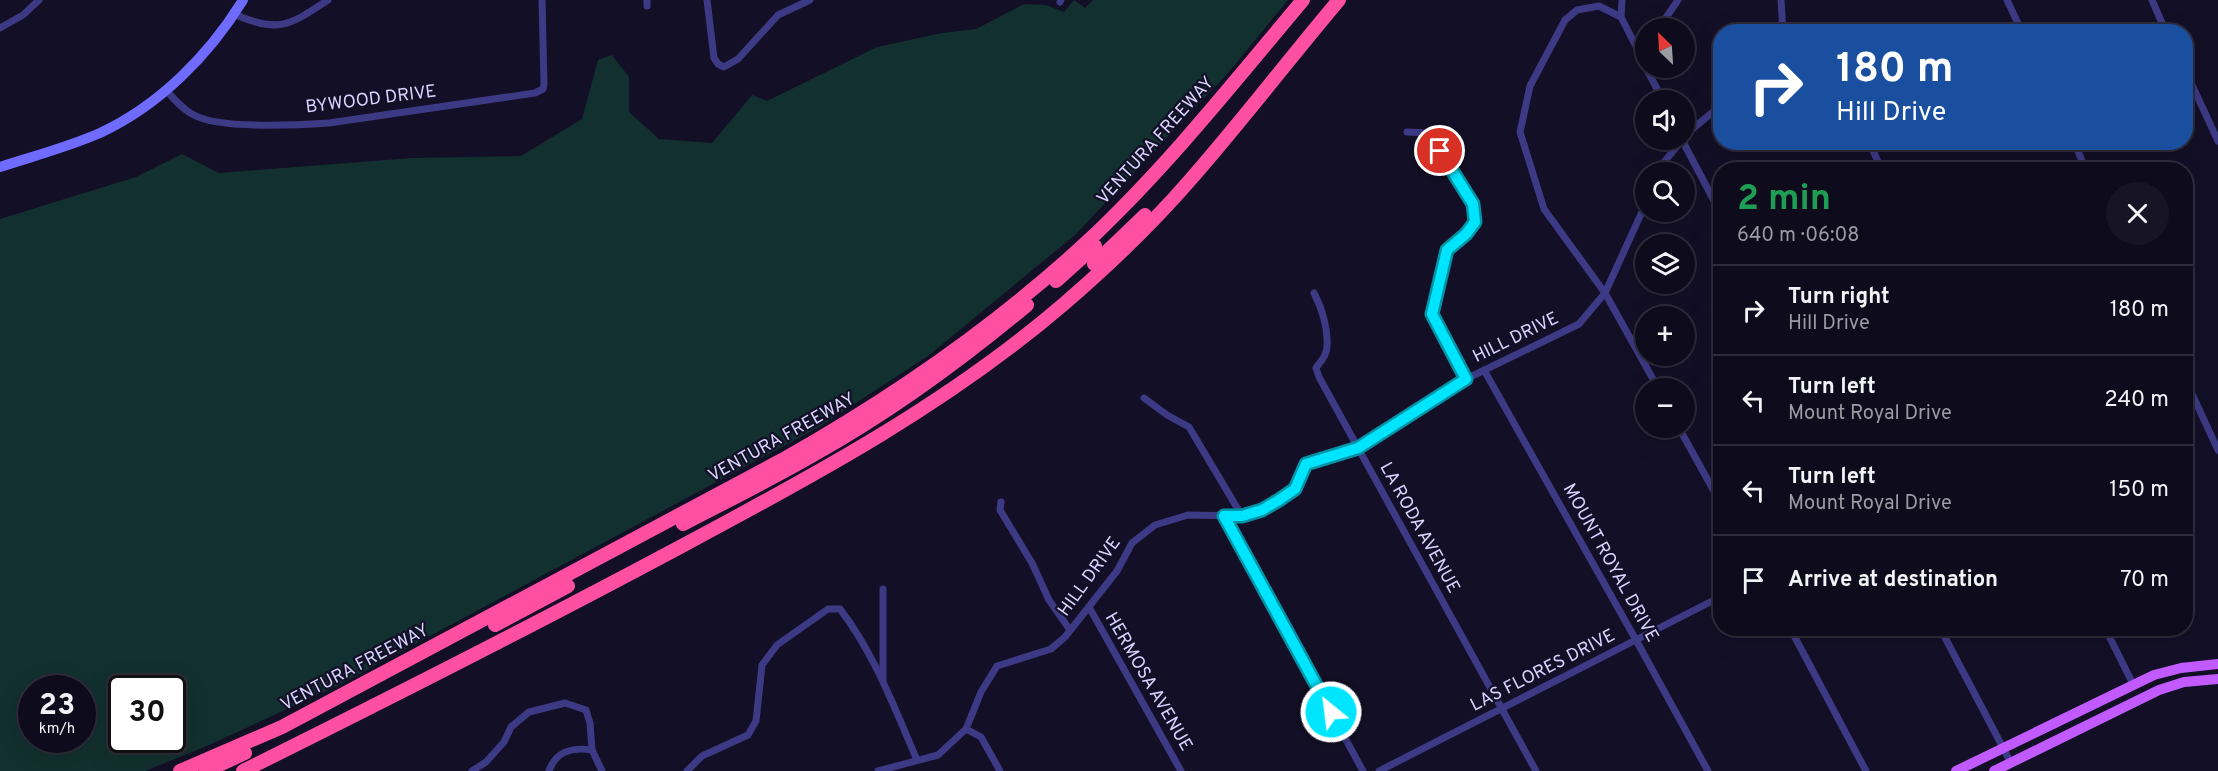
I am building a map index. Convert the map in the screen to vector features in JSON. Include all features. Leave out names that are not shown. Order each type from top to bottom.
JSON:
[{"type":"highway","name":"VENTURA FREEWAY","points":[[180,771],[282,727],[854,420],[911,382],[1003,313],[1089,240],[1166,162],[1303,0]]},
{"type":"highway","points":[[206,771],[304,725],[807,459],[915,392],[994,332],[1078,263],[1135,208],[1200,137],[1313,0]]},
{"type":"highway","points":[[1015,343],[1022,327],[1092,266],[1162,198],[1330,0]]},
{"type":"highway","points":[[243,771],[522,630],[846,458],[928,406],[1015,343],[1065,303],[1117,256],[1190,181],[1339,0]]},
{"type":"highway","points":[[222,771],[410,679],[501,631],[522,630]]},
{"type":"main road","points":[[1956,771],[2154,675],[2181,668],[2218,664]]},
{"type":"main road","points":[[1994,771],[2159,690],[2184,682],[2218,679]]},
{"type":"main road","points":[[2133,684],[2139,700]]},
{"type":"street","points":[[0,28],[23,15],[39,0]]},
{"type":"street","points":[[0,167],[76,143],[123,121],[166,90],[215,41],[243,0]]},
{"type":"street","points":[[234,14],[264,25],[286,25],[299,20],[328,0]]},
{"type":"street","name":"BYWOOD DRIVE","points":[[166,90],[194,116],[214,122],[299,124],[329,123],[536,93],[543,89],[544,80],[542,0]]},
{"type":"street","points":[[707,0],[714,58],[718,64],[728,66],[738,59],[778,15],[810,0]]},
{"type":"street","points":[[1622,0],[1621,17],[1635,46]]},
{"type":"street","points":[[1666,18],[1678,0]]},
{"type":"street","points":[[1781,0],[1783,24]]},
{"type":"street","points":[[2007,0],[2018,24]]},
{"type":"street","points":[[2152,0],[2162,24]]},
{"type":"street","points":[[1621,17],[1599,6],[1577,10],[1565,20],[1530,87],[1520,132],[1544,209],[1605,292],[1652,378]]},
{"type":"street","points":[[2193,87],[2218,141]]},
{"type":"street","points":[[1695,128],[1713,112]]},
{"type":"street","points":[[1407,132],[1429,133],[1473,204],[1475,222],[1466,234],[1447,250],[1432,314],[1466,379]]},
{"type":"street","points":[[1665,162],[1674,150]]},
{"type":"street","points":[[1689,150],[1713,198]]},
{"type":"street","name":"HILL DRIVE","points":[[878,771],[938,755],[966,729],[981,692],[997,666],[1051,649],[1070,630],[1117,571],[1131,543],[1155,525],[1188,515],[1242,516],[1262,510],[1295,489],[1306,464],[1358,448],[1466,379],[1579,324],[1605,292],[1637,222]]},
{"type":"street","name":"LA RODA AVENUE","points":[[1314,293],[1321,306],[1327,346],[1324,359],[1316,368],[1536,771]]},
{"type":"street","name":"MOUNT ROYAL DRIVE","points":[[1484,370],[1708,771]]},
{"type":"street","points":[[2193,396],[2218,450]]},
{"type":"street","points":[[1144,398],[1189,428],[1242,516]]},
{"type":"street","points":[[1685,438],[1713,489]]},
{"type":"street","points":[[1001,502],[1000,510],[1032,563],[1049,600],[1070,630]]},
{"type":"street","points":[[1224,516],[1363,771]]},
{"type":"street","points":[[883,589],[883,682]]},
{"type":"street","name":"LAS FLORES DRIVE","points":[[1379,771],[1713,601]]},
{"type":"street","name":"HERMOSA AVENUE","points":[[1089,607],[1181,771]]},
{"type":"street","points":[[687,771],[702,756],[748,735],[756,721],[762,665],[777,645],[828,609],[840,609],[849,621],[883,682],[917,760]]},
{"type":"street","points":[[1794,636],[1866,771]]},
{"type":"street","points":[[1944,636],[2011,763]]},
{"type":"street","points":[[2109,636],[2133,684]]},
{"type":"street","points":[[472,771],[486,762],[504,742],[511,728],[529,712],[564,703],[586,710],[590,723],[592,750],[602,771]]},
{"type":"street","points":[[966,729],[981,737],[1000,771]]},
{"type":"street","points":[[549,771],[555,758],[562,753],[571,749],[592,750]]},
{"type":"green space","points":[[1074,0],[1085,8],[1093,0],[1288,0],[1228,73],[1075,235],[928,356],[819,427],[337,686],[207,746],[145,771],[0,771],[0,219],[136,177],[182,154],[219,173],[412,158],[521,156],[582,119],[598,60],[612,55],[629,77],[629,112],[659,139],[712,143],[752,95],[767,101],[877,47],[942,33],[976,29],[1024,4],[1046,5],[1064,12]]},
{"type":"route","points":[[1331,712],[1224,516],[1242,516],[1262,510],[1295,489],[1306,464],[1358,448],[1466,379],[1432,314],[1447,250],[1466,234],[1475,222],[1473,204],[1440,151]]}]
